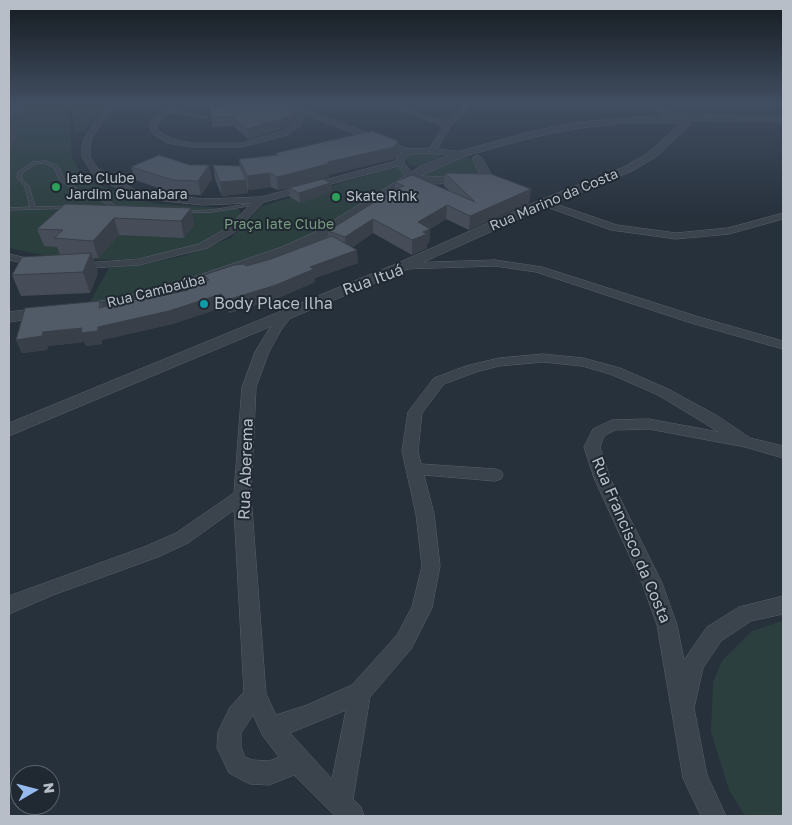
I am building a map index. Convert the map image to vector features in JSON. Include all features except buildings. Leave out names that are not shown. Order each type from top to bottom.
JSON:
[{"type":"street","points":[[88,142],[86,146],[86,156],[90,163],[106,179],[134,193],[170,200],[260,202],[400,163]]},
{"type":"street","points":[[173,142],[191,145],[216,146],[255,142]]},
{"type":"street","points":[[380,142],[408,152],[432,150],[461,154],[479,154],[513,142]]},
{"type":"street","points":[[432,150],[437,142]]},
{"type":"street","name":"Rua Marino da Costa","points":[[403,266],[544,203],[640,163],[667,142]]},
{"type":"street","points":[[408,152],[400,158],[405,180],[493,183],[479,154]]},
{"type":"street","name":"Rua Cambaúba","points":[[9,317],[80,309],[124,301],[249,264],[320,235],[405,180],[438,162],[461,154]]},
{"type":"street","points":[[525,196],[615,228],[676,236],[729,231],[783,216]]},
{"type":"street","points":[[9,257],[59,265],[96,266],[139,262],[185,252],[216,239],[231,230],[260,202]]},
{"type":"street","name":"Rua Ituá","points":[[9,430],[403,266],[495,263],[538,269],[695,320],[783,344]]},
{"type":"street","name":"Rua Aberema","points":[[289,312],[275,329],[262,352],[249,388],[242,496],[255,696],[271,728],[298,762],[346,810]]},
{"type":"street","points":[[271,728],[310,715],[360,692],[404,642],[422,608],[431,566],[424,514],[410,451],[415,412],[439,380],[499,362],[543,358],[583,362],[614,371],[663,392],[711,418],[745,442]]},
{"type":"street","name":"Rua Francisco da Costa","points":[[714,816],[695,778],[667,625],[652,583],[602,478],[592,447],[598,432],[612,425],[649,424],[780,449]]},
{"type":"street","points":[[414,470],[442,470],[495,475]]},
{"type":"street","points":[[9,605],[46,589],[151,552],[182,538],[242,496]]},
{"type":"street","name":"Rua Francisco da Costa","points":[[683,708],[692,665],[714,634],[746,613],[783,605]]},
{"type":"street","points":[[346,810],[360,692]]},
{"type":"street","points":[[255,696],[238,715],[230,732],[228,748],[236,765],[250,772],[268,773],[298,762]]},
{"type":"lane","points":[[33,207],[27,186],[19,178],[20,172],[34,163],[45,162],[56,168],[61,178],[77,191],[104,200],[118,209]]},
{"type":"lane","points":[[177,211],[212,212],[260,202]]},
{"type":"lane","points":[[9,209],[75,207]]},
{"type":"lane","points":[[108,209],[128,210]]},
{"type":"green space","name":"Iate Clube Jardim Guanabara","points":[[9,142],[71,142],[72,157],[78,169],[91,182],[134,199],[160,204],[239,209],[241,217],[205,242],[178,251],[147,257],[120,260],[62,259],[9,248]]},
{"type":"green space","points":[[431,152],[442,157],[417,167],[406,160],[408,154]]},
{"type":"green space","points":[[467,157],[474,161],[479,173],[478,178],[418,176],[456,158]]},
{"type":"green space","name":"Praça Iate Clube","points":[[400,166],[407,176],[318,234],[286,248],[172,287],[101,304],[90,302],[109,268],[140,265],[184,256],[231,238],[262,206]]},
{"type":"green space","points":[[783,621],[783,816],[745,816],[729,790],[711,732],[713,682],[722,661],[752,631]]},
{"type":"place","name":"Iate Clube Jardim Guanabara","points":[[56,187]]},
{"type":"place","name":"Skate Rink","points":[[336,197]]},
{"type":"place","name":"Body Place Ilha","points":[[204,304]]}]
